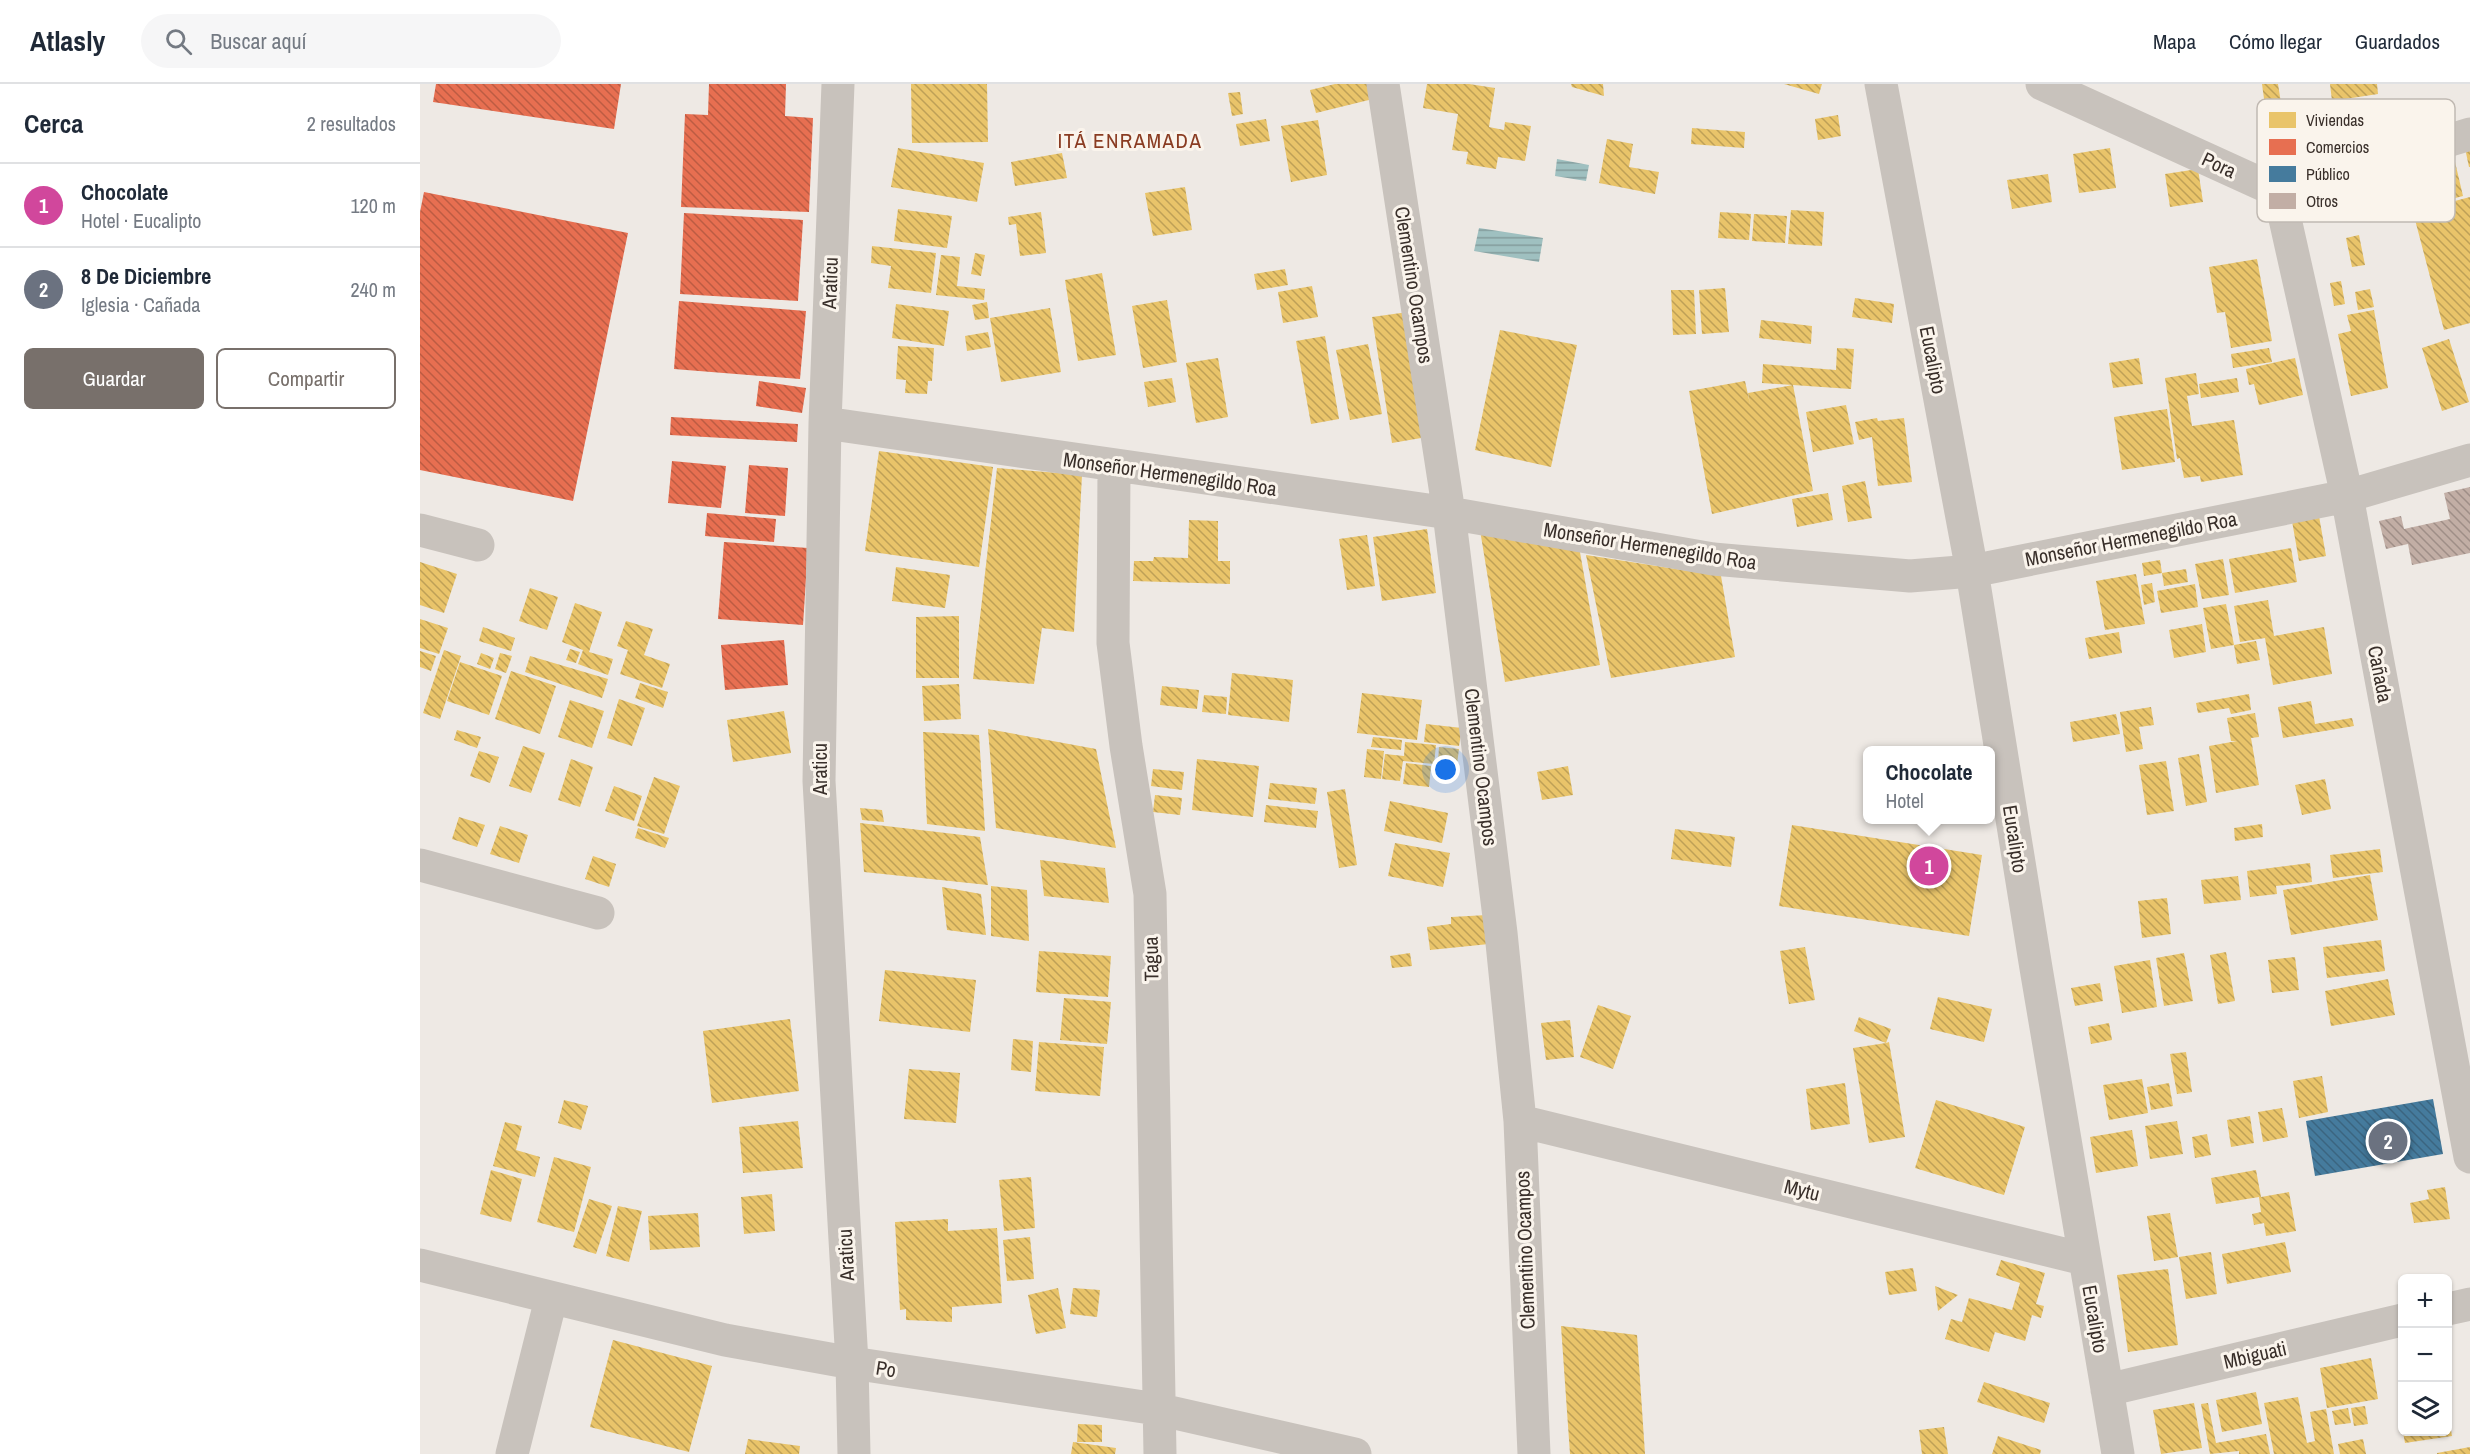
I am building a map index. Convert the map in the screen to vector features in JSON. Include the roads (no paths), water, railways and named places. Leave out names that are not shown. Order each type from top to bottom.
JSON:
[{"type":"street","name":"Araticu","points":[[838,84],[825,423],[819,781],[852,1364],[854,1454]]},
{"type":"street","name":"Clementino Ocampos","points":[[1383,84],[1449,513],[1501,933],[1520,1121],[1534,1454]]},
{"type":"street","name":"Eucalipto","points":[[1881,84],[1972,571],[2118,1454]]},
{"type":"street","name":"Pora","points":[[2042,84],[2257,182]]},
{"type":"street","points":[[2455,139],[2470,134]]},
{"type":"street","name":"Cañada","points":[[2286,222],[2346,496],[2470,1157]]},
{"type":"street","name":"Monseñor Hermenegildo Roa","points":[[825,423],[1449,513],[1713,559],[1845,573],[1910,576],[1972,571],[2346,496],[2470,460]]},
{"type":"street","name":"Tagua","points":[[1114,466],[1113,643],[1126,746],[1150,894],[1157,1409],[1160,1454]]},
{"type":"street","points":[[420,530],[478,545]]},
{"type":"street","points":[[420,865],[598,913]]},
{"type":"street","name":"Mytu","points":[[1520,1121],[2084,1259]]},
{"type":"street","name":"Po","points":[[420,1265],[550,1299],[725,1340],[852,1364],[1157,1409],[1355,1454]]},
{"type":"street","points":[[512,1454],[550,1299]]},
{"type":"street","points":[[2452,1308],[2470,1304]]},
{"type":"street","name":"Mbiguati","points":[[2108,1390],[2398,1321]]},
{"type":"water","points":[[1557,159],[1589,165],[1586,181],[1555,176]]},
{"type":"water","points":[[1479,228],[1543,238],[1539,262],[1474,251]]},
{"type":"place","name":"Chocolate","points":[[1929,866]]},
{"type":"place","name":"8 De Diciembre","points":[[2388,1141]]},
{"type":"district","name":"ITÁ ENRAMADA","points":[[1130,141]]}]
